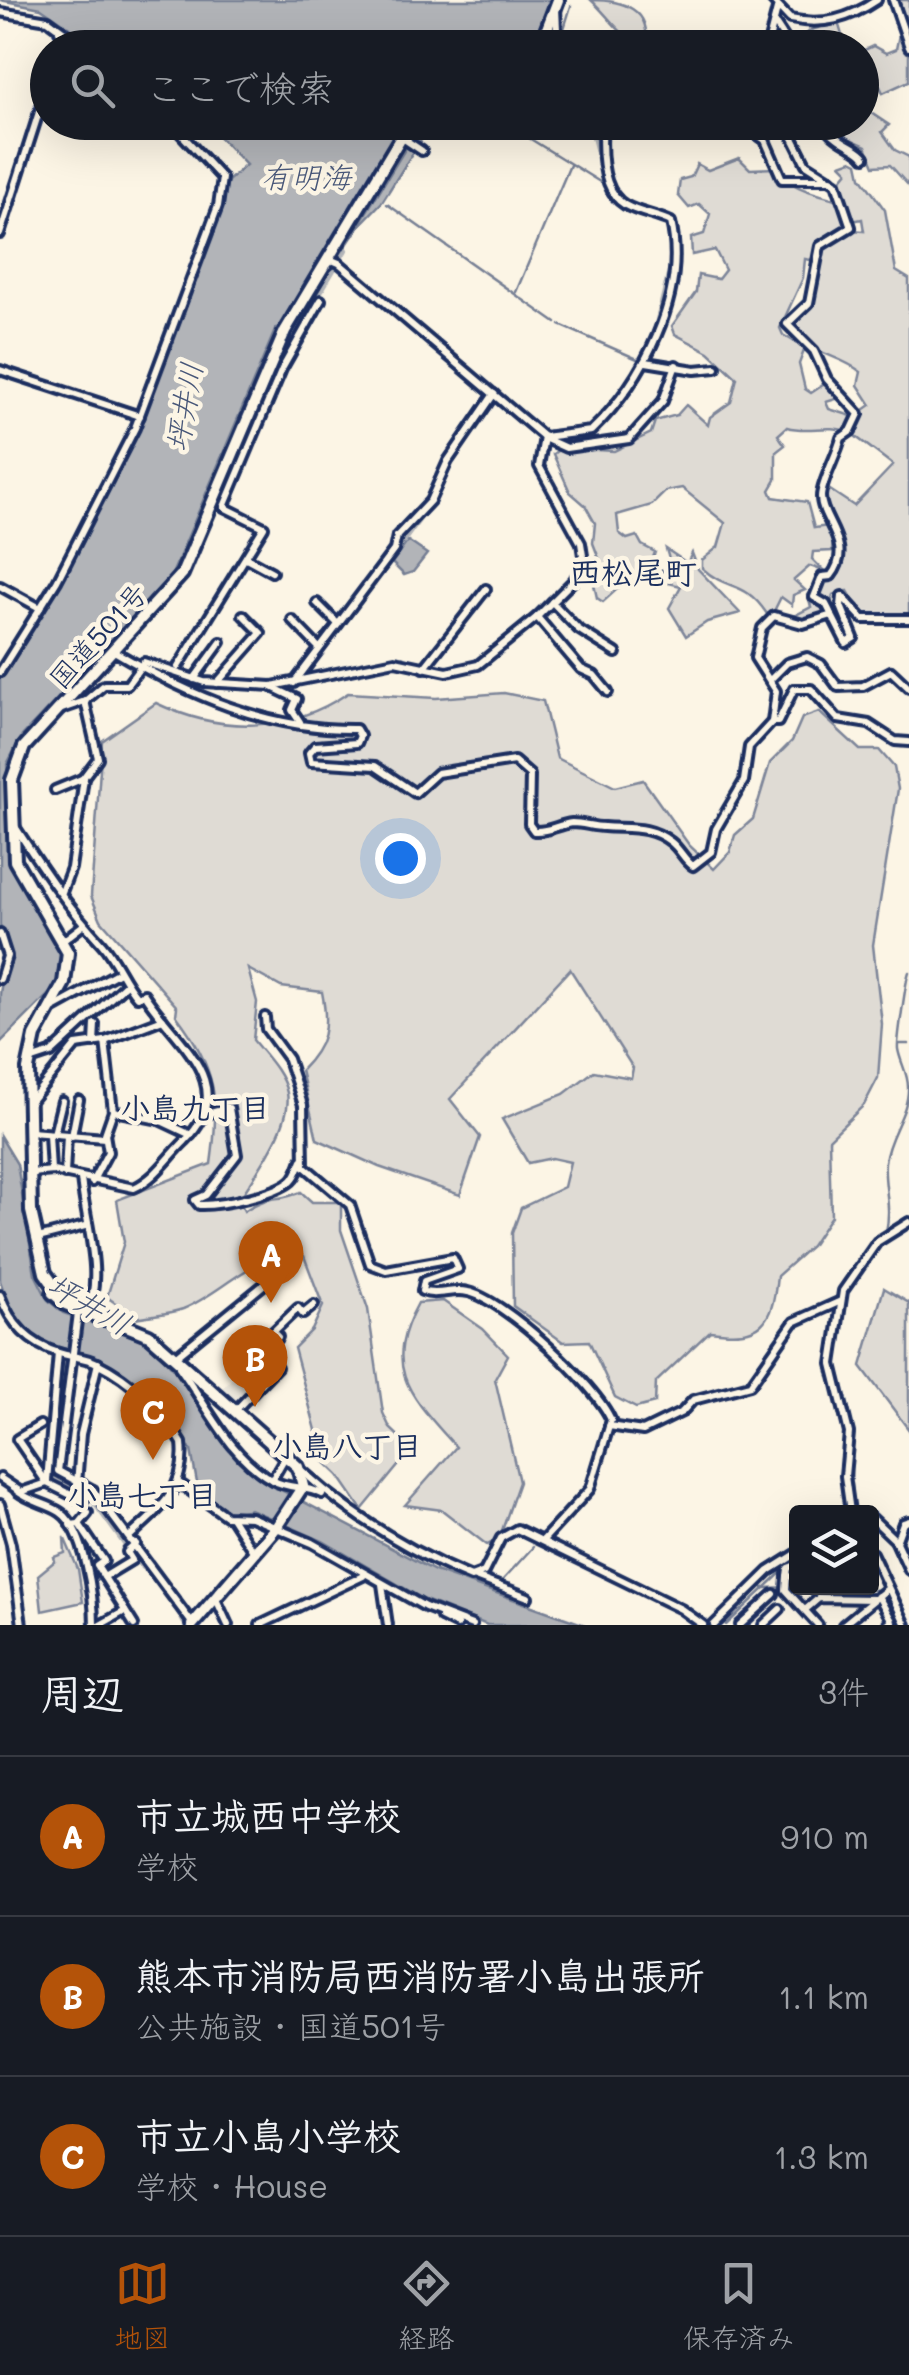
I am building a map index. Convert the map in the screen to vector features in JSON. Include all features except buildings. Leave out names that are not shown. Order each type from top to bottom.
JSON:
[{"type":"highway","points":[[546,30],[556,4]]},
{"type":"highway","name":"国道501号","points":[[64,940],[18,869],[14,824],[17,757],[182,574],[285,331],[401,140]]},
{"type":"highway","points":[[64,940],[67,975],[48,1010],[29,1060],[36,1239],[52,1288],[82,1314],[149,1334],[298,1467],[304,1484],[276,1528],[192,1624]]},
{"type":"street","points":[[772,0],[777,9],[794,20],[825,22],[857,14],[877,0]]},
{"type":"street","points":[[893,0],[909,46]]},
{"type":"street","points":[[556,4],[558,30]]},
{"type":"street","points":[[774,30],[777,9]]},
{"type":"street","points":[[0,12],[48,20],[62,30]]},
{"type":"street","points":[[48,20],[54,30]]},
{"type":"street","points":[[776,24],[780,30]]},
{"type":"street","points":[[0,234],[30,140]]},
{"type":"street","points":[[0,672],[40,608],[140,416],[222,195],[222,178],[187,140]]},
{"type":"street","points":[[408,140],[419,150]]},
{"type":"street","points":[[544,438],[591,431],[630,383],[646,362],[672,274],[672,224],[617,198],[601,154],[602,140]]},
{"type":"street","points":[[765,140],[782,179],[831,178]]},
{"type":"street","points":[[794,140],[806,164],[831,178],[851,227],[822,243],[814,259],[809,303],[786,324],[814,351],[827,379],[858,414],[851,432],[840,440],[821,500],[838,531],[838,562],[831,576],[822,577],[814,596],[824,601],[850,644],[854,641],[853,630],[840,606],[842,596],[863,619],[909,619]]},
{"type":"street","points":[[836,140],[858,149],[865,157]]},
{"type":"street","points":[[318,274],[337,262],[544,438],[566,448],[629,439],[662,401],[676,365]]},
{"type":"street","points":[[178,667],[248,559],[264,527],[224,507],[282,369],[321,300]]},
{"type":"street","points":[[646,362],[716,368]]},
{"type":"street","points":[[1,372],[140,416]]},
{"type":"street","points":[[620,392],[626,381],[630,383]]},
{"type":"street","points":[[294,684],[394,550],[405,525],[430,501],[448,460],[476,427],[493,395]]},
{"type":"street","points":[[62,709],[85,701],[101,686],[127,685],[140,666],[148,662],[195,677],[272,686],[396,660],[446,672],[478,665],[552,602],[579,573],[585,556],[539,466],[544,438]]},
{"type":"street","points":[[248,559],[272,572]]},
{"type":"street","points":[[0,586],[40,608]]},
{"type":"street","points":[[425,667],[486,589]]},
{"type":"street","points":[[552,602],[578,628],[616,653]]},
{"type":"street","points":[[317,603],[338,624]]},
{"type":"street","points":[[217,681],[262,632],[243,616]]},
{"type":"street","points":[[772,722],[778,697],[755,658],[768,620],[774,616],[803,624],[832,616]]},
{"type":"street","points":[[537,617],[581,669],[594,674],[608,692]]},
{"type":"street","points":[[292,620],[320,648]]},
{"type":"street","points":[[195,677],[221,642]]},
{"type":"street","points":[[114,651],[196,696],[225,702],[254,715],[332,730],[356,729],[360,736],[357,743],[315,746],[309,753],[310,762],[374,766],[415,792],[437,773],[514,761],[530,775],[529,824],[534,831],[548,832],[564,824],[589,822],[604,828],[617,824],[650,829],[673,844],[693,866],[712,852],[716,829],[744,781],[749,746],[782,716],[790,692],[807,687],[838,719],[868,724],[895,741],[909,742]]},
{"type":"street","points":[[770,680],[786,663],[807,657],[821,664],[838,688],[863,686],[892,671],[909,688]]},
{"type":"street","points":[[272,686],[298,699],[292,710],[300,722]]},
{"type":"street","points":[[56,790],[83,778],[98,758],[85,701]]},
{"type":"street","points":[[62,892],[72,868],[83,778]]},
{"type":"street","points":[[14,824],[36,864],[62,892],[82,926],[102,944],[126,984],[137,997],[144,994],[164,1019],[201,1071],[206,1089],[203,1115],[192,1135],[168,1162],[134,1188],[51,1171],[31,1173]]},
{"type":"street","points":[[64,940],[82,926]]},
{"type":"street","points":[[0,934],[0,980]]},
{"type":"street","points":[[48,1010],[120,972]]},
{"type":"street","points":[[29,1060],[52,1053],[126,984]]},
{"type":"street","points":[[203,1115],[229,1108],[237,1156],[206,1195],[195,1200],[200,1205],[246,1200],[293,1180],[302,1160],[303,1105],[288,1059],[266,1029],[265,1017]]},
{"type":"street","points":[[28,1104],[72,1047],[105,1041],[164,1019]]},
{"type":"street","points":[[94,1024],[94,1042]]},
{"type":"street","points":[[92,1182],[108,1152],[105,1138],[114,1111],[105,1041]]},
{"type":"street","points":[[66,1174],[79,1100]]},
{"type":"street","points":[[51,1171],[52,1134],[62,1101]]},
{"type":"street","points":[[114,1111],[159,1120],[192,1135]]},
{"type":"street","points":[[29,1132],[105,1138]]},
{"type":"street","points":[[302,1160],[308,1172],[350,1205],[370,1264],[386,1270],[444,1256],[456,1260],[458,1269],[424,1281],[422,1291],[473,1293],[526,1326],[585,1380],[608,1413],[609,1426],[590,1489],[544,1539]]},
{"type":"street","points":[[47,1483],[59,1370],[82,1314],[94,1303],[95,1266],[85,1226],[81,1178]]},
{"type":"street","points":[[849,1505],[846,1476],[849,1433],[832,1364],[842,1301],[845,1287],[877,1242],[909,1222]]},
{"type":"street","points":[[36,1239],[85,1226]]},
{"type":"street","points":[[175,1357],[283,1269]]},
{"type":"street","points":[[0,1295],[20,1330],[65,1354],[98,1363],[141,1394],[175,1432],[183,1452],[179,1483],[162,1509],[130,1536]]},
{"type":"street","points":[[609,1426],[643,1432],[682,1412],[692,1400],[750,1385],[794,1322],[842,1301]]},
{"type":"street","points":[[235,1411],[277,1368],[263,1355],[278,1337],[273,1332],[298,1308],[302,1314],[314,1305]]},
{"type":"street","points":[[122,1324],[150,1339],[175,1362],[231,1444],[272,1480],[300,1492],[313,1489],[328,1495]]},
{"type":"street","points":[[65,1354],[68,1372],[58,1471],[92,1490],[192,1624]]},
{"type":"street","points":[[77,1484],[81,1434],[98,1363]]},
{"type":"street","points":[[59,1370],[68,1372]]},
{"type":"street","points":[[40,1425],[17,1438],[47,1483],[70,1497],[86,1499],[92,1490]]},
{"type":"street","points":[[272,1480],[286,1456]]},
{"type":"street","points":[[298,1467],[328,1495],[415,1551],[528,1597]]},
{"type":"street","points":[[0,1478],[75,1524],[104,1561],[97,1566],[134,1625]]},
{"type":"street","points":[[17,1491],[47,1483]]},
{"type":"street","points":[[179,1483],[198,1501],[231,1517],[247,1516],[336,1555],[456,1625]]},
{"type":"street","points":[[0,1504],[8,1528],[22,1625]]},
{"type":"street","points":[[75,1524],[88,1512]]},
{"type":"street","points":[[231,1517],[255,1553]]},
{"type":"street","points":[[896,1542],[903,1523],[909,1521]]},
{"type":"street","points":[[75,1524],[90,1578],[97,1625],[125,1611]]},
{"type":"street","points":[[879,1525],[896,1542],[909,1570]]},
{"type":"street","points":[[476,1577],[488,1568],[501,1538],[517,1529],[544,1539],[703,1625]]},
{"type":"street","points":[[104,1577],[132,1560],[127,1552],[136,1544]]},
{"type":"street","points":[[714,1625],[769,1571],[789,1558]]},
{"type":"street","points":[[879,1572],[906,1625]]},
{"type":"street","points":[[260,1625],[363,1576]]},
{"type":"street","points":[[382,1584],[388,1625]]},
{"type":"street","points":[[843,1625],[886,1590]]},
{"type":"street","points":[[740,1625],[774,1594]]},
{"type":"street","points":[[791,1595],[818,1625]]},
{"type":"street","points":[[805,1610],[819,1598],[876,1597]]},
{"type":"street","points":[[876,1597],[892,1621],[887,1625]]},
{"type":"street","points":[[215,1598],[228,1625]]},
{"type":"street","points":[[751,1615],[761,1625],[780,1609]]},
{"type":"street","points":[[437,1613],[472,1625]]},
{"type":"shaded area","points":[[591,0],[633,9],[640,15],[645,30],[620,30]]},
{"type":"shaded area","points":[[897,0],[909,0],[909,81],[883,93],[879,84],[879,49],[886,53],[896,49],[902,20]]},
{"type":"shaded area","points":[[838,22],[840,30],[811,30]]},
{"type":"shaded area","points":[[879,118],[889,125],[882,132],[895,150],[909,157],[909,186],[890,165],[874,166],[866,146],[852,140],[879,140]]},
{"type":"shaded area","points":[[739,158],[750,169],[775,168],[794,185],[835,199],[848,223],[822,240],[811,260],[805,259],[803,278],[780,328],[783,335],[805,348],[799,364],[805,389],[811,393],[826,383],[839,398],[826,402],[829,409],[855,417],[846,431],[787,427],[778,435],[785,445],[776,452],[776,480],[770,490],[773,497],[807,502],[814,528],[828,526],[833,533],[832,551],[813,552],[812,559],[824,571],[810,566],[794,580],[805,590],[793,595],[792,605],[781,597],[774,611],[767,614],[751,595],[702,568],[702,560],[718,547],[725,523],[682,488],[666,491],[652,505],[617,515],[619,533],[627,539],[637,536],[642,545],[655,552],[652,561],[664,572],[672,569],[666,549],[687,563],[692,553],[698,569],[740,613],[707,622],[686,636],[669,608],[681,586],[652,579],[646,568],[636,572],[641,581],[626,581],[603,602],[597,598],[593,580],[600,561],[593,543],[595,523],[585,505],[570,492],[553,454],[561,448],[614,451],[651,433],[655,421],[677,415],[686,405],[708,425],[710,417],[731,402],[737,378],[709,352],[675,334],[672,326],[696,292],[698,275],[718,279],[725,270],[715,250],[692,255],[691,238],[704,234],[710,214],[699,204],[689,208],[678,195],[680,180],[691,177],[697,164],[708,170]]},
{"type":"shaded area","points":[[852,160],[858,163],[861,177],[885,210],[896,271],[909,279],[909,615],[861,614],[848,591],[833,595],[830,610],[796,623],[790,618],[811,607],[808,595],[816,593],[824,574],[837,570],[840,532],[824,504],[827,488],[854,506],[893,465],[851,433],[861,412],[871,405],[858,385],[861,372],[811,347],[789,320],[811,302],[824,241],[852,230],[864,231],[862,219],[852,221],[841,201],[839,182],[848,171],[841,164]]},
{"type":"shaded area","points":[[348,693],[436,698],[504,693],[543,701],[557,758],[615,787],[643,780],[689,845],[714,869],[730,852],[735,835],[753,819],[770,763],[792,741],[802,718],[819,712],[860,750],[879,750],[894,767],[898,789],[873,945],[882,1024],[878,1078],[864,1105],[829,1139],[831,1216],[811,1246],[777,1276],[772,1306],[761,1324],[742,1332],[710,1331],[656,1382],[655,1403],[636,1408],[615,1397],[589,1341],[563,1342],[513,1306],[512,1233],[521,1208],[564,1187],[570,1162],[552,1158],[528,1163],[502,1119],[564,1094],[594,1071],[631,1078],[633,1068],[570,969],[450,1099],[480,1137],[460,1195],[379,1167],[317,1139],[301,1070],[324,1035],[322,992],[281,987],[248,969],[257,1002],[253,1040],[282,1078],[287,1105],[279,1134],[239,1200],[244,1211],[261,1202],[301,1192],[312,1202],[341,1202],[341,1230],[368,1309],[383,1413],[390,1428],[412,1449],[362,1510],[338,1475],[314,1452],[316,1430],[294,1348],[312,1330],[323,1306],[304,1256],[286,1256],[255,1265],[198,1302],[172,1312],[136,1318],[107,1297],[124,1242],[117,1200],[211,1164],[215,1121],[207,1068],[176,1015],[177,1007],[101,920],[91,896],[102,741],[156,703],[205,720],[254,725],[302,716]]},
{"type":"shaded area","points":[[884,1288],[909,1303],[909,1430],[861,1366]]},
{"type":"shaded area","points":[[443,1301],[483,1329],[508,1355],[495,1379],[519,1482],[499,1539],[487,1545],[442,1510],[405,1505],[456,1447],[414,1397],[402,1365],[407,1326],[418,1303]]},
{"type":"shaded area","points":[[249,1343],[276,1368],[235,1408],[218,1392],[239,1372],[230,1362]]},
{"type":"shaded area","points":[[64,1537],[78,1569],[83,1602],[42,1611],[38,1575],[55,1561],[54,1557],[65,1553]]},
{"type":"water","points":[[0,0],[554,0],[539,30],[73,30],[41,8]]},
{"type":"water","points":[[222,140],[394,140],[281,328],[276,328],[170,579],[22,736],[7,764],[11,867],[64,948],[60,983],[0,1043],[1,985],[10,956],[0,926],[0,678],[67,575],[144,419],[228,181],[246,165]]},
{"type":"water","points":[[411,140],[421,140],[382,202],[340,255]]},
{"type":"water","points":[[408,541],[427,554],[413,572],[404,575],[392,563]]},
{"type":"water","points":[[0,1136],[17,1164],[35,1274],[48,1300],[63,1313],[143,1340],[161,1355],[230,1447],[262,1480],[435,1571],[585,1625],[487,1625],[425,1600],[323,1541],[250,1509],[229,1514],[212,1507],[199,1494],[191,1450],[159,1406],[109,1363],[49,1345],[23,1328],[11,1310],[0,1281]]},
{"type":"waterway","points":[[564,30],[571,6]]},
{"type":"waterway","points":[[532,140],[608,187]]},
{"type":"waterway","points":[[595,140],[601,164]]},
{"type":"waterway","points":[[516,292],[570,165]]},
{"type":"waterway","points":[[387,204],[556,323]]},
{"type":"waterway","points":[[230,481],[284,352],[345,250]]},
{"type":"waterway","points":[[655,332],[672,262]]},
{"type":"waterway","points":[[560,325],[642,361]]},
{"type":"waterway","points":[[465,439],[491,404]]},
{"type":"waterway","points":[[558,438],[590,433]]},
{"type":"waterway","points":[[538,467],[540,436]]},
{"type":"waterway","points":[[395,553],[429,506]]},
{"type":"waterway","points":[[389,661],[402,658],[419,664]]},
{"type":"waterway","points":[[150,661],[175,668]]},
{"type":"waterway","points":[[886,1232],[885,1162],[908,1087],[898,1049],[909,972]]},
{"type":"waterway","points":[[899,1044],[909,1044]]},
{"type":"waterway","points":[[835,1368],[846,1292]]},
{"type":"waterway","points":[[65,1342],[54,1480],[92,1499],[138,1562],[159,1581]]},
{"type":"waterway","points":[[844,1400],[851,1440]]},
{"type":"waterway","points":[[850,1458],[853,1505]]},
{"type":"waterway","points":[[500,1583],[533,1547]]},
{"type":"waterway","points":[[726,1625],[787,1567]]},
{"type":"waterway","points":[[763,1588],[789,1587]]},
{"type":"waterway","points":[[895,1595],[909,1620]]},
{"type":"waterway","points":[[175,1604],[184,1622]]},
{"type":"place","name":"市立城西中学校","points":[[271,1303]]},
{"type":"place","name":"熊本市消防局西消防署小島出張所","points":[[255,1407]]},
{"type":"place","name":"市立小島小学校","points":[[153,1460]]},
{"type":"district","name":"西松尾町","points":[[633,573]]},
{"type":"district","name":"小島九丁目","points":[[195,1109]]},
{"type":"district","name":"小島八丁目","points":[[347,1447]]},
{"type":"district","name":"小島七丁目","points":[[142,1496]]},
{"type":"water label","name":"有明海","points":[[306,178]]},
{"type":"water label","name":"坪井川","points":[[185,407]]},
{"type":"water label","name":"坪井川","points":[[89,1305]]}]
